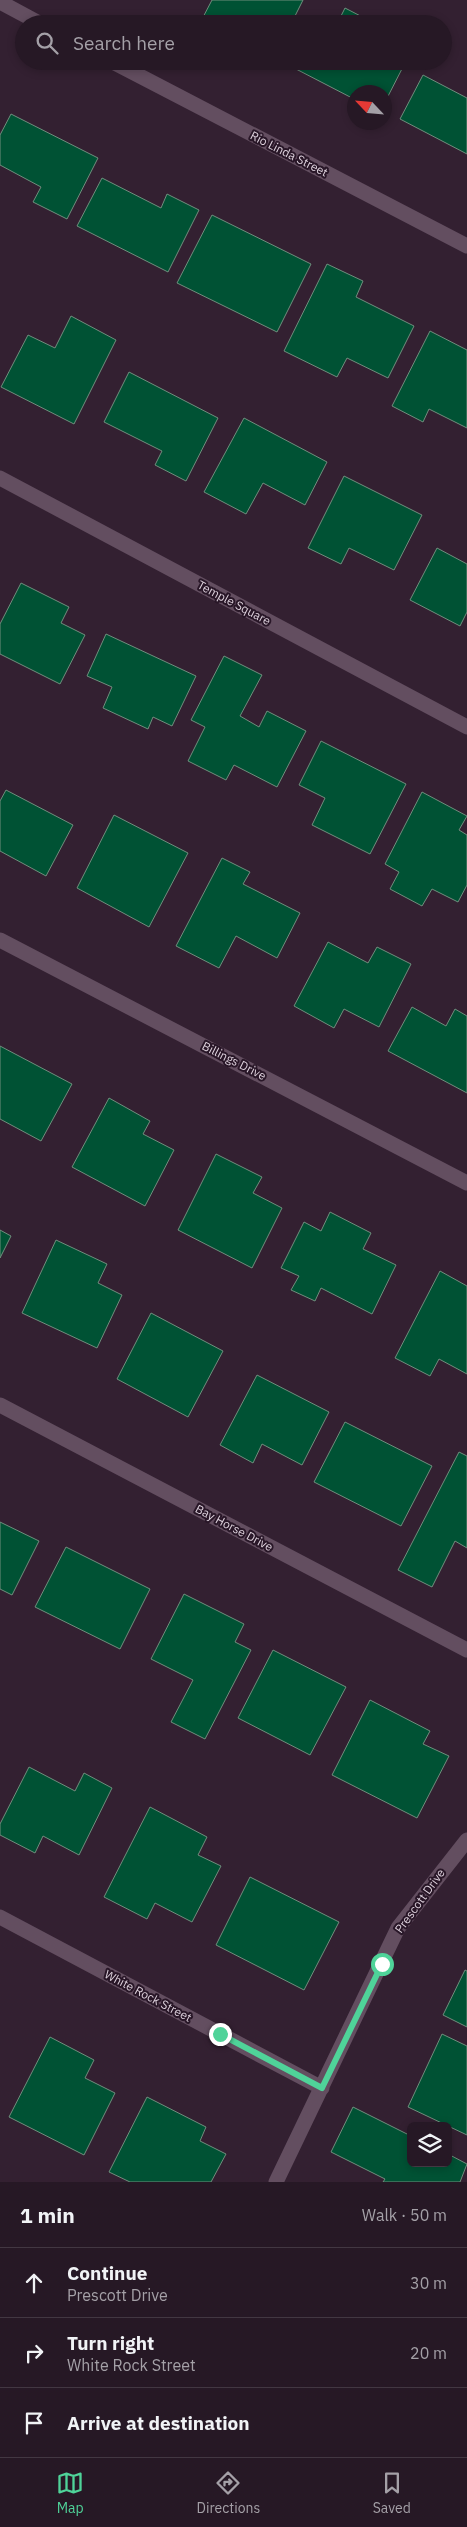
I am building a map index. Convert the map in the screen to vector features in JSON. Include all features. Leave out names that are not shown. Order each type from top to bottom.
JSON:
[{"type":"street","points":[[0,2],[24,15]]},
{"type":"street","name":"Rio Linda Street","points":[[128,70],[467,246]]},
{"type":"street","name":"Temple Square","points":[[0,478],[467,727]]},
{"type":"street","name":"Billings Drive","points":[[0,940],[467,1183]]},
{"type":"street","name":"Bay Horse Drive","points":[[0,1406],[467,1650]]},
{"type":"street","name":"Prescott Drive","points":[[276,2182],[398,1928],[467,1840]]},
{"type":"street","name":"White Rock Street","points":[[0,1917],[322,2088]]},
{"type":"building","points":[[212,0],[303,0],[296,15],[204,15]]},
{"type":"building","points":[[345,8],[359,15],[342,15]]},
{"type":"building","points":[[298,70],[401,70],[392,88],[392,85],[347,85],[347,95]]},
{"type":"building","points":[[423,75],[467,98],[467,154],[400,119]]},
{"type":"building","points":[[11,114],[98,158],[67,219],[33,202],[41,187],[0,165],[0,135]]},
{"type":"building","points":[[102,178],[161,208],[167,194],[199,210],[168,272],[77,226]]},
{"type":"building","points":[[212,215],[311,264],[277,332],[177,283]]},
{"type":"building","points":[[327,264],[363,281],[356,297],[414,326],[388,378],[347,358],[337,377],[284,351]]},
{"type":"building","points":[[71,316],[116,340],[74,424],[1,387],[28,335],[55,348]]},
{"type":"building","points":[[430,331],[467,350],[467,428],[429,409],[423,422],[392,406]]},
{"type":"building","points":[[129,372],[218,418],[186,481],[155,465],[162,451],[104,422]]},
{"type":"building","points":[[244,418],[327,462],[305,505],[263,483],[246,514],[204,492]]},
{"type":"building","points":[[344,476],[422,515],[394,570],[349,548],[341,564],[308,548]]},
{"type":"building","points":[[437,548],[467,564],[467,612],[460,626],[410,600]]},
{"type":"building","points":[[21,583],[69,607],[61,623],[85,635],[60,684],[0,654],[0,624]]},
{"type":"building","points":[[106,634],[196,676],[172,726],[153,717],[148,729],[103,708],[112,687],[87,676]]},
{"type":"building","points":[[224,656],[262,675],[240,716],[259,727],[267,711],[306,731],[277,787],[234,765],[226,780],[188,761],[205,727],[191,720]]},
{"type":"building","points":[[321,741],[406,784],[370,854],[312,825],[325,798],[299,785]]},
{"type":"building","points":[[6,790],[73,825],[46,876],[0,851],[0,801]]},
{"type":"building","points":[[422,792],[467,816],[459,830],[467,835],[467,885],[458,902],[432,889],[422,906],[390,889],[399,872],[385,864]]},
{"type":"building","points":[[114,815],[188,853],[149,927],[77,888]]},
{"type":"building","points":[[222,858],[250,872],[243,884],[300,913],[277,958],[236,936],[219,968],[176,946]]},
{"type":"building","points":[[328,942],[368,963],[377,947],[411,964],[379,1027],[344,1009],[334,1028],[294,1006]]},
{"type":"building","points":[[412,1007],[446,1026],[455,1009],[467,1016],[467,1093],[388,1051]]},
{"type":"building","points":[[0,1046],[72,1084],[41,1141],[0,1119]]},
{"type":"building","points":[[109,1098],[150,1121],[143,1134],[174,1150],[145,1206],[72,1167]]},
{"type":"building","points":[[216,1154],[262,1177],[253,1193],[282,1208],[252,1268],[178,1230]]},
{"type":"building","points":[[330,1212],[371,1233],[363,1249],[396,1265],[372,1314],[321,1288],[315,1301],[291,1290],[299,1276],[281,1268],[304,1222],[321,1231]]},
{"type":"building","points":[[0,1230],[11,1236],[0,1258]]},
{"type":"building","points":[[56,1240],[107,1264],[98,1283],[122,1295],[97,1348],[22,1313]]},
{"type":"building","points":[[440,1271],[467,1286],[467,1374],[439,1359],[430,1376],[395,1358]]},
{"type":"building","points":[[151,1313],[223,1351],[188,1417],[117,1379]]},
{"type":"building","points":[[257,1375],[329,1412],[302,1465],[262,1444],[253,1463],[220,1445]]},
{"type":"building","points":[[345,1422],[432,1466],[401,1526],[314,1482]]},
{"type":"building","points":[[459,1452],[467,1456],[467,1548],[455,1541],[432,1587],[398,1570]]},
{"type":"building","points":[[0,1522],[39,1541],[12,1595],[0,1589]]},
{"type":"building","points":[[66,1547],[150,1589],[120,1649],[35,1607]]},
{"type":"building","points":[[184,1594],[244,1624],[235,1642],[251,1650],[205,1739],[171,1722],[193,1680],[151,1659]]},
{"type":"building","points":[[273,1650],[346,1687],[310,1755],[238,1718]]},
{"type":"building","points":[[370,1700],[430,1731],[423,1744],[449,1756],[417,1818],[332,1775]]},
{"type":"building","points":[[29,1767],[75,1791],[84,1773],[112,1788],[79,1855],[43,1836],[35,1853],[0,1835],[0,1824]]},
{"type":"building","points":[[150,1807],[207,1837],[198,1855],[221,1866],[192,1922],[155,1903],[147,1919],[104,1897]]},
{"type":"building","points":[[250,1877],[339,1922],[304,1990],[216,1945]]},
{"type":"building","points":[[465,1970],[467,1971],[467,2027],[443,2015]]},
{"type":"building","points":[[442,2034],[467,2046],[467,2135],[452,2128],[452,2122],[440,2122],[408,2107]]},
{"type":"building","points":[[50,2037],[94,2060],[85,2078],[115,2093],[84,2155],[9,2117]]},
{"type":"building","points":[[147,2097],[206,2127],[200,2141],[226,2154],[211,2182],[130,2182],[109,2172]]},
{"type":"building","points":[[353,2107],[407,2134],[407,2167],[452,2167],[452,2156],[467,2164],[460,2182],[383,2182],[385,2179],[331,2152]]},
{"type":"route","points":[[220,2034],[322,2088],[382,1964]]}]
